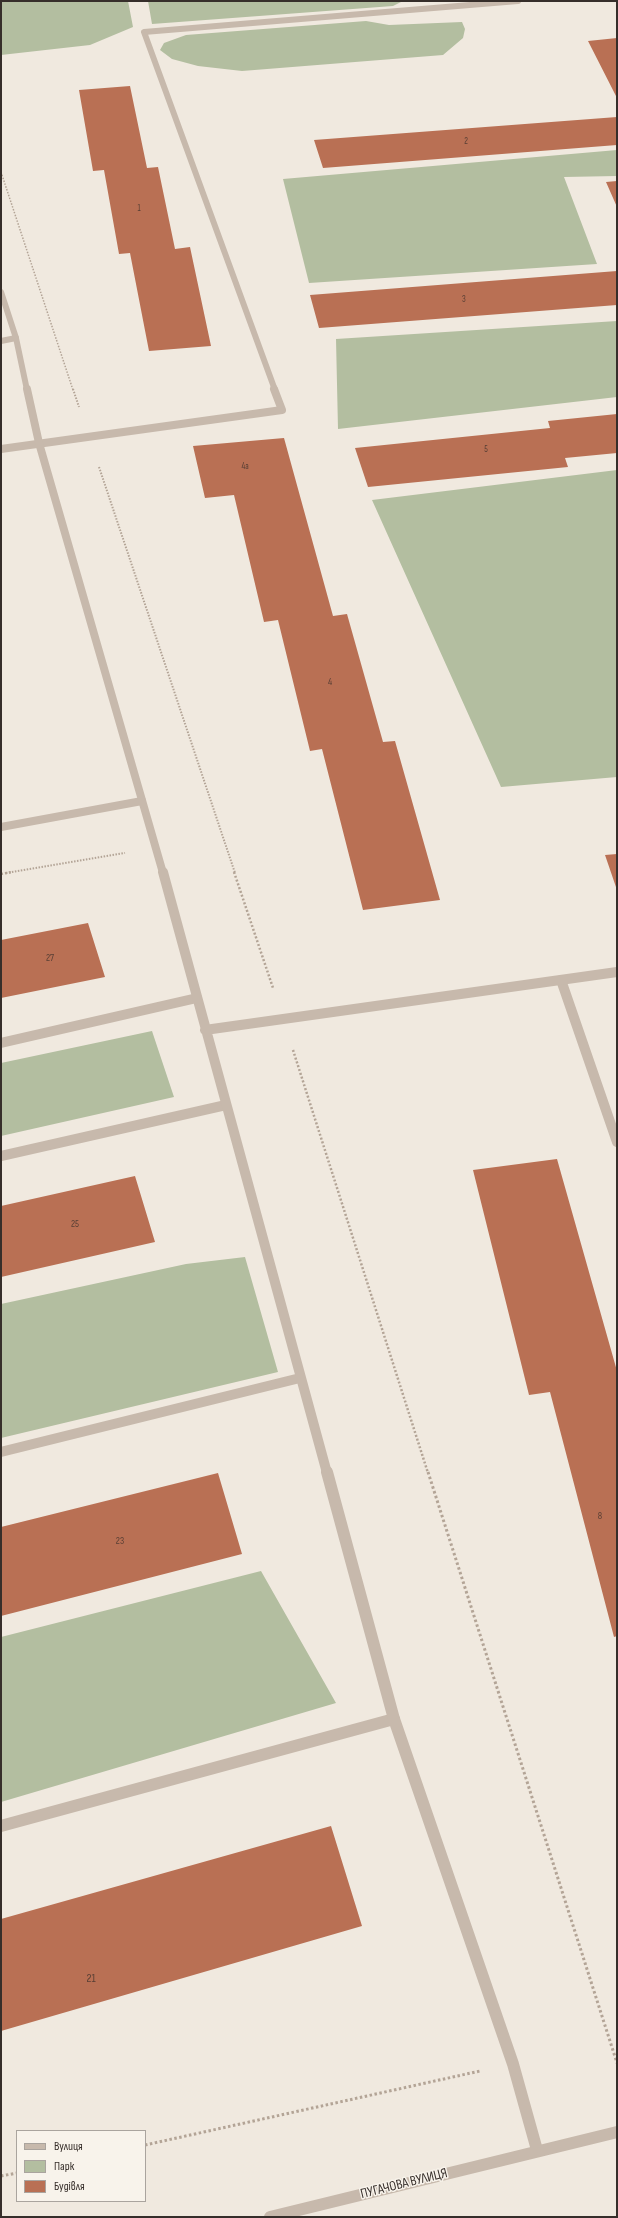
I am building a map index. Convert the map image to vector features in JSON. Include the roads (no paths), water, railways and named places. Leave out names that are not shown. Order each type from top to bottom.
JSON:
[{"type":"street","points":[[1,449],[282,410],[144,32],[518,1]]},
{"type":"street","points":[[1,292],[16,338],[39,443],[156,848],[394,1719],[513,2064],[538,2150]]},
{"type":"street","points":[[1,341],[16,338]]},
{"type":"street","points":[[1,827],[142,801]]},
{"type":"street","points":[[205,1030],[617,972]]},
{"type":"street","points":[[561,980],[617,1142]]},
{"type":"street","points":[[1,1043],[197,998]]},
{"type":"street","points":[[1,1156],[226,1105]]},
{"type":"street","points":[[1,1452],[300,1378]]},
{"type":"street","points":[[1,1826],[394,1719]]},
{"type":"street","name":"ПУГАЧОВА ВУЛИЦЯ","points":[[270,2217],[538,2150],[617,2132]]}]
